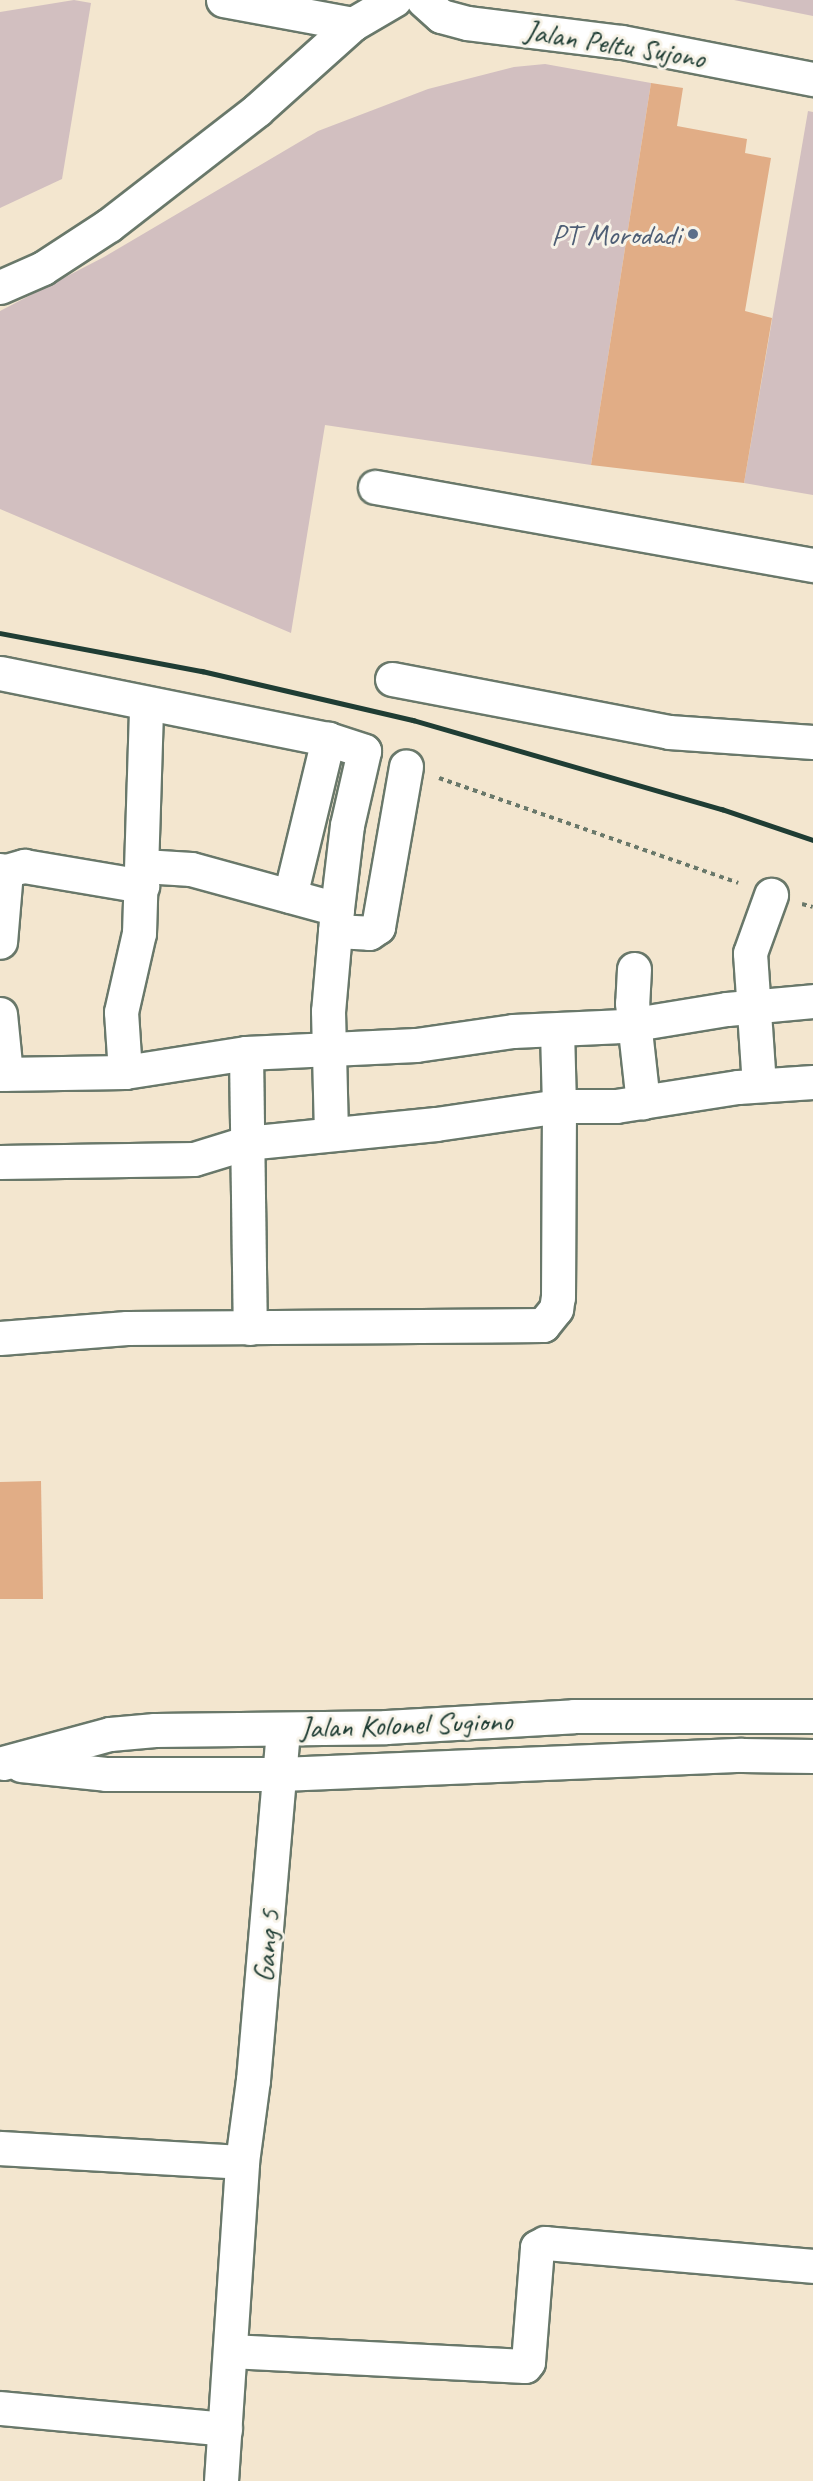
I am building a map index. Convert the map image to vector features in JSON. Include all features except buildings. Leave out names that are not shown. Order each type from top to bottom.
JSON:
[{"type":"main road","points":[[223,0],[353,24]]},
{"type":"main road","points":[[0,287],[74,249],[172,178],[257,110],[353,24],[394,0]]},
{"type":"main road","name":"Jalan Peltu Sujono","points":[[423,0],[441,16],[467,22],[621,42],[813,78]]},
{"type":"main road","points":[[375,488],[813,565]]},
{"type":"main road","points":[[0,673],[146,705],[328,739],[364,751],[348,825],[328,1011],[331,1134]]},
{"type":"main road","points":[[392,679],[669,732],[813,742]]},
{"type":"main road","points":[[125,1072],[121,1012],[139,933],[146,705]]},
{"type":"main road","points":[[290,896],[328,739]]},
{"type":"main road","points":[[0,942],[3,870],[24,866],[142,876],[191,869],[290,896],[336,920],[369,933],[378,927],[406,766]]},
{"type":"main road","points":[[759,1085],[751,1006],[750,953],[771,895]]},
{"type":"main road","points":[[634,969],[634,1024],[643,1102]]},
{"type":"main road","points":[[0,1014],[3,1074],[125,1072],[246,1053],[330,1052],[416,1045],[513,1031],[556,1031],[634,1024],[751,1006],[813,1001]]},
{"type":"main road","points":[[0,1338],[127,1329],[535,1326],[547,1322],[558,1297],[559,1106],[556,1031]]},
{"type":"main road","points":[[246,1053],[250,1328]]},
{"type":"main road","points":[[0,1162],[194,1159],[246,1143],[436,1124],[559,1106],[643,1102],[759,1085],[813,1082]]},
{"type":"main road","name":"Jalan Kolonel Sugiono","points":[[2,1762],[110,1734],[574,1716],[813,1716]]},
{"type":"main road","name":"Gang 5","points":[[221,2481],[242,2162],[281,1774],[282,1729]]},
{"type":"main road","name":"Jalan Kolonel Sugiono","points":[[2,1762],[106,1774],[281,1774],[742,1755],[813,1756]]},
{"type":"main road","points":[[0,2148],[242,2162]]},
{"type":"main road","points":[[230,2351],[525,2366],[528,2362],[537,2247],[545,2243],[813,2266]]},
{"type":"main road","points":[[0,2408],[225,2429]]},
{"type":"path","points":[[406,766],[771,895],[813,907]]},
{"type":"shaded area","points":[[74,0],[91,3],[62,179],[0,208],[0,12]]},
{"type":"shaded area","points":[[734,0],[813,0],[813,16]]},
{"type":"shaded area","points":[[545,64],[651,83],[591,465],[325,425],[291,633],[0,509],[0,311],[104,257],[318,131],[428,89],[514,67]]},
{"type":"shaded area","points":[[808,111],[813,112],[813,495],[744,483]]},
{"type":"railway","points":[[0,633],[202,671],[413,720],[722,809],[813,840]]},
{"type":"place","name":"PT Morodadi","points":[[693,234]]}]
